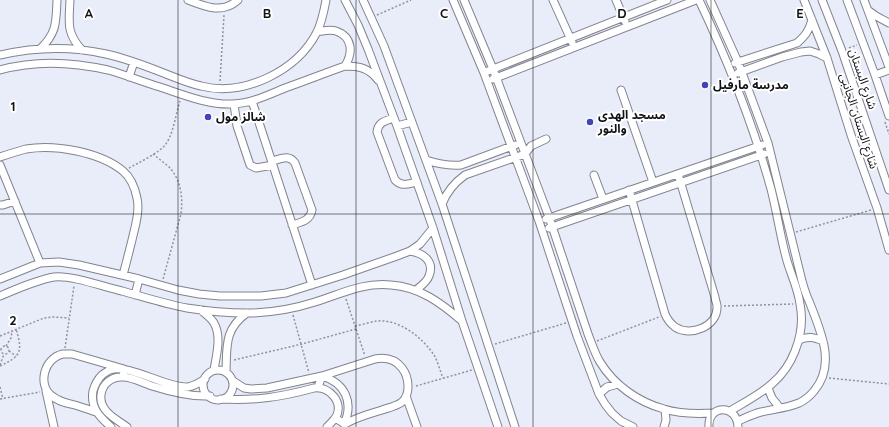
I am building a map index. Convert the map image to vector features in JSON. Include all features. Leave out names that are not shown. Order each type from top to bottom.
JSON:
[{"type":"street","points":[[40,49],[50,38],[56,25],[57,0]]},
{"type":"street","points":[[70,0],[69,25],[73,39],[82,50]]},
{"type":"street","points":[[188,0],[203,6],[214,8],[225,8],[233,5],[238,0]]},
{"type":"street","points":[[0,55],[40,49],[66,48],[82,50],[106,54],[134,62],[202,86],[220,89],[242,87],[274,75],[287,66],[309,45],[317,32],[323,17],[326,0]]},
{"type":"street","points":[[345,0],[368,49],[397,126],[433,228],[462,321],[498,427]]},
{"type":"street","points":[[363,0],[384,46],[442,204],[487,346],[515,427]]},
{"type":"street","points":[[453,0],[484,73],[540,221],[572,321],[600,394],[612,413],[621,421],[633,427]]},
{"type":"street","points":[[464,0],[493,69],[553,226],[592,344],[600,362],[618,384],[640,399],[665,410],[713,414]]},
{"type":"street","points":[[553,0],[571,38],[574,48]]},
{"type":"street","points":[[616,0],[628,26]]},
{"type":"street","points":[[484,73],[666,0]]},
{"type":"street","points":[[487,82],[697,0],[728,65],[758,147],[770,189],[786,258],[800,303],[801,329],[799,340],[796,351],[788,366],[777,380],[768,388],[730,411]]},
{"type":"street","points":[[709,427],[710,419],[718,410],[730,411],[735,415],[738,424],[759,412],[791,406],[802,402],[818,387],[826,364],[826,353],[823,341],[818,322],[802,281],[768,143],[738,62],[710,0]]},
{"type":"street","name":"شارع البستان الجانبى","points":[[804,0],[826,58],[877,208],[889,250]]},
{"type":"street","name":"شارع البستان","points":[[822,0],[842,51],[889,190]]},
{"type":"street","name":"شارع البستان","points":[[847,0],[889,116]]},
{"type":"street","points":[[864,0],[869,10],[889,68],[875,75]]},
{"type":"street","points":[[869,10],[876,16],[889,23]]},
{"type":"street","points":[[728,65],[797,43],[805,37],[810,29],[812,20]]},
{"type":"street","points":[[317,32],[328,30],[336,31],[344,36],[349,42],[351,50],[350,58],[345,66]]},
{"type":"street","points":[[732,75],[800,52],[814,52],[826,58]]},
{"type":"street","points":[[129,77],[134,62]]},
{"type":"street","points":[[0,70],[47,63],[89,66],[129,77],[199,100],[234,104],[252,101],[345,66],[355,66],[365,69],[374,75],[381,83]]},
{"type":"street","points":[[621,90],[653,182]]},
{"type":"street","points":[[252,101],[312,285]]},
{"type":"street","points":[[234,104],[237,126],[250,165],[256,168],[285,157],[290,158],[295,163],[312,210],[310,217],[307,220],[292,225]]},
{"type":"street","points":[[394,118],[382,122],[379,125],[377,132],[398,183],[406,185],[417,182]]},
{"type":"street","points":[[397,126],[412,122]]},
{"type":"street","points":[[442,204],[445,195],[457,180],[465,175],[525,154],[531,146],[546,139]]},
{"type":"street","points":[[426,160],[443,165],[461,165],[521,143],[531,146]]},
{"type":"street","points":[[540,221],[768,143]]},
{"type":"street","points":[[0,157],[26,149],[67,149],[106,160],[124,171],[132,184],[137,199],[137,215],[123,276]]},
{"type":"street","points":[[543,230],[770,152]]},
{"type":"street","points":[[0,165],[40,263]]},
{"type":"street","points":[[629,190],[665,314],[675,327],[682,330],[698,330],[705,327],[711,321],[717,307],[678,174]]},
{"type":"street","points":[[594,175],[603,199]]},
{"type":"street","points":[[0,205],[15,200]]},
{"type":"street","points":[[0,279],[40,263],[59,262],[79,265],[199,294],[242,297],[286,293],[410,251],[420,244],[433,228]]},
{"type":"street","points":[[410,251],[418,252],[424,256],[429,263],[429,277],[424,284],[416,290]]},
{"type":"street","points":[[0,296],[41,280],[56,277],[75,279],[186,308],[247,313],[292,308],[359,287],[378,284],[406,287],[416,290],[433,298],[462,321]]},
{"type":"street","points":[[136,295],[140,280]]},
{"type":"street","points":[[200,310],[214,323],[217,332],[218,340],[214,370]]},
{"type":"street","points":[[226,372],[227,341],[230,332],[241,317],[247,313]]},
{"type":"street","points":[[799,340],[811,337],[823,341]]},
{"type":"street","points":[[54,427],[44,380],[44,372],[47,365],[52,360],[64,354],[72,354],[171,384],[184,386],[195,385],[205,379]]},
{"type":"street","points":[[327,427],[335,418],[338,412],[338,406],[329,391],[324,389],[318,387],[279,397],[243,400],[215,399],[206,392],[204,386],[205,379],[208,374],[214,370],[220,370],[226,372],[233,381],[244,388],[267,388],[322,376],[367,362],[388,358],[395,361],[403,369],[407,378],[407,392],[417,427]]},
{"type":"street","points":[[96,412],[93,398],[95,384],[99,378],[111,369],[124,369]]},
{"type":"street","points":[[123,377],[124,369]]},
{"type":"street","points":[[318,387],[322,376]]},
{"type":"street","points":[[322,376],[338,384],[347,398],[348,416],[343,425]]},
{"type":"street","points":[[111,427],[105,415],[101,396],[102,389],[110,380],[116,377],[123,377],[180,394],[199,397],[210,396]]},
{"type":"street","points":[[221,399],[227,397],[231,393],[233,381]]},
{"type":"street","points":[[600,394],[608,387],[618,384]]},
{"type":"street","points":[[768,388],[772,398],[780,408]]},
{"type":"street","points":[[46,391],[60,401],[105,415],[126,427]]},
{"type":"street","points":[[343,425],[358,417],[394,406],[402,402],[407,392]]},
{"type":"street","points":[[664,427],[666,420],[665,410]]},
{"type":"street","points":[[335,418],[343,425]]},
{"type":"path","points":[[372,17],[410,0]]},
{"type":"path","points":[[220,89],[225,8]]},
{"type":"path","points":[[842,51],[863,43]]},
{"type":"path","points":[[124,171],[166,145],[170,138],[182,94]]},
{"type":"path","points":[[153,154],[174,173],[180,188],[182,203],[181,214],[161,286]]},
{"type":"path","points":[[790,233],[877,208]]},
{"type":"path","points":[[64,354],[75,279]]},
{"type":"path","points":[[344,292],[367,362]]},
{"type":"path","points":[[717,307],[800,303]]},
{"type":"path","points":[[292,308],[311,378]]},
{"type":"path","points":[[592,344],[665,314]]},
{"type":"path","points":[[0,336],[44,318],[69,318]]},
{"type":"path","points":[[355,326],[377,321],[387,321],[397,324],[410,331],[420,338],[435,356],[443,378]]},
{"type":"path","points":[[487,346],[572,321]]},
{"type":"path","points":[[0,366],[12,361],[18,352],[20,344],[16,329]]},
{"type":"path","points":[[226,361],[302,344],[356,329]]},
{"type":"path","points":[[4,354],[1,351],[1,347],[6,346],[11,338],[12,331]]},
{"type":"path","points":[[6,346],[8,347],[9,351],[16,356]]},
{"type":"path","points":[[0,366],[4,354],[9,351]]},
{"type":"path","points":[[407,392],[443,378],[478,368]]},
{"type":"path","points":[[822,377],[889,384]]},
{"type":"path","points":[[0,387],[3,399]]},
{"type":"path","points":[[0,399],[46,391]]},
{"type":"place","name":"مدرسة مارفيل","points":[[705,85]]},
{"type":"place","name":"شالز مول","points":[[208,117]]},
{"type":"place","name":"مسجد الهدى والنور","points":[[590,122]]}]
